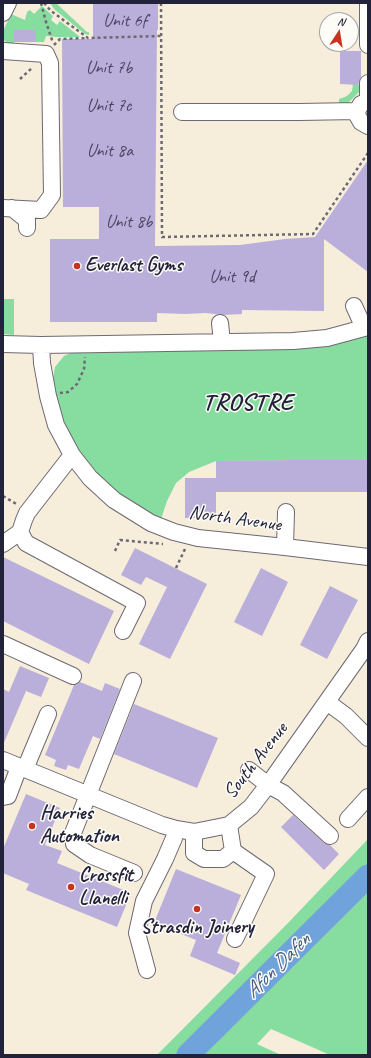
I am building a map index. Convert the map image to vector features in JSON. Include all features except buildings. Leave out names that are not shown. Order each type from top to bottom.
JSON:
[{"type":"street","points":[[3,13],[8,3]]},
{"type":"street","points":[[368,3],[368,45]]},
{"type":"street","points":[[3,52],[46,54],[50,63],[52,196],[41,210],[8,208]]},
{"type":"street","points":[[368,83],[364,104],[357,115],[358,119],[364,125],[368,126]]},
{"type":"street","points":[[182,112],[299,112],[364,104]]},
{"type":"street","points":[[8,208],[26,220],[27,228]]},
{"type":"street","points":[[3,344],[41,345],[293,341],[327,338],[366,327],[354,306]]},
{"type":"street","points":[[220,323],[222,342]]},
{"type":"street","name":"North Avenue","points":[[41,345],[42,363],[48,396],[56,425],[72,455],[90,478],[114,500],[151,523],[174,532],[198,538],[368,557]]},
{"type":"street","points":[[3,544],[20,532],[28,513],[72,455]]},
{"type":"street","points":[[285,547],[286,512]]},
{"type":"street","points":[[20,532],[26,543],[137,602],[123,631]]},
{"type":"street","name":"South Avenue","points":[[3,760],[162,826],[194,832],[229,825],[251,807],[268,785],[364,650],[368,641]]},
{"type":"street","points":[[3,644],[73,676]]},
{"type":"street","points":[[133,681],[73,833],[74,844],[90,855],[134,873]]},
{"type":"street","points":[[327,702],[346,716],[368,738]]},
{"type":"street","points":[[3,796],[8,796],[48,714]]},
{"type":"street","points":[[249,770],[268,785],[283,793],[330,836]]},
{"type":"street","points":[[348,819],[368,797]]},
{"type":"street","points":[[229,825],[234,851],[266,874],[234,939]]},
{"type":"street","points":[[147,970],[137,933],[144,902],[165,859],[174,838],[176,829]]},
{"type":"street","points":[[194,832],[194,853],[204,859],[223,859],[234,851]]},
{"type":"path","points":[[42,3],[88,38],[161,36]]},
{"type":"path","points":[[42,3],[46,22],[54,45]]},
{"type":"path","points":[[161,3],[162,237],[313,234],[368,153]]},
{"type":"path","points":[[56,395],[68,392],[76,384],[84,369],[86,356]]},
{"type":"path","points":[[3,496],[21,507]]},
{"type":"path","points":[[116,551],[120,540],[164,544]]},
{"type":"path","points":[[176,568],[187,546]]},
{"type":"green space","points":[[50,3],[56,3],[87,32],[89,32],[89,35],[85,34],[55,10]]},
{"type":"green space","points":[[42,6],[53,16],[51,20],[57,25],[60,21],[80,37],[46,36],[44,42],[14,42],[14,46],[8,44],[4,40],[3,31],[11,14],[25,20],[27,12],[30,10],[34,14]]},
{"type":"green space","points":[[353,84],[362,85],[362,88],[348,103],[339,105],[339,99],[345,97],[352,91]]},
{"type":"green space","points":[[3,299],[14,299],[14,335],[3,334]]},
{"type":"green space","points":[[368,334],[368,460],[216,461],[189,472],[176,483],[167,501],[161,519],[153,517],[116,492],[97,475],[82,456],[68,433],[59,409],[53,379],[55,367],[64,356],[73,352]]},
{"type":"green space","points":[[368,839],[368,868],[182,1055],[157,1055],[289,922]]},
{"type":"green space","points":[[368,880],[368,1055],[330,1055],[271,1029],[257,1044],[281,1055],[196,1055],[223,1024]]},
{"type":"waterway","name":"Afon Dafen","points":[[188,1055],[368,876]]},
{"type":"place","name":"Everlast Gyms","points":[[77,266]]},
{"type":"place","name":"Harries Automation","points":[[32,826]]},
{"type":"place","name":"Crossfit Llanelli","points":[[71,887]]},
{"type":"place","name":"Strasdin Joinery","points":[[197,909]]},
{"type":"district","name":"TROSTRE","points":[[248,404]]}]
